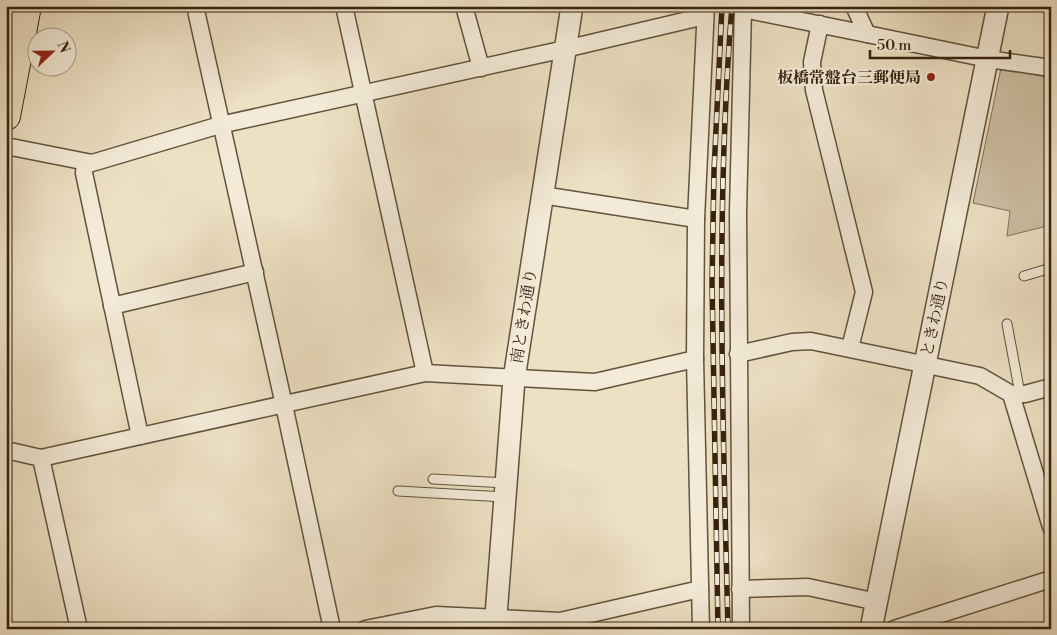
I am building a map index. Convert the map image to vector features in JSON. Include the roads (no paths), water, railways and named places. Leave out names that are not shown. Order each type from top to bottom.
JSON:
[{"type":"highway","points":[[6,116],[27,6]]},
{"type":"street","points":[[195,6],[332,629]]},
{"type":"street","points":[[344,6],[425,373]]},
{"type":"street","points":[[464,6],[481,68]]},
{"type":"street","name":"南ときわ通り","points":[[496,624],[514,379],[572,6]]},
{"type":"street","points":[[854,6],[867,34]]},
{"type":"street","name":"ときわ通り","points":[[871,629],[998,6]]},
{"type":"street","points":[[741,629],[738,213],[743,8],[988,59],[1051,68]]},
{"type":"street","points":[[6,146],[92,163],[220,125],[565,49],[705,11],[696,218],[695,359],[701,629]]},
{"type":"street","points":[[820,24],[812,62],[814,90],[864,292],[850,348]]},
{"type":"street","points":[[85,162],[84,173],[140,436]]},
{"type":"street","points":[[542,194],[696,218]]},
{"type":"street","points":[[112,306],[255,272]]},
{"type":"street","points":[[738,354],[792,342],[811,341],[980,376],[1000,389],[1016,394],[1025,394],[1051,387]]},
{"type":"street","points":[[6,450],[41,458],[425,373],[595,382],[695,359]]},
{"type":"street","points":[[1016,394],[1051,527]]},
{"type":"street","points":[[41,458],[79,629]]},
{"type":"street","points":[[894,629],[1051,579]]},
{"type":"street","points":[[740,589],[808,587],[877,602]]},
{"type":"street","points":[[365,629],[436,614],[496,624],[560,621],[700,589]]},
{"type":"lane","points":[[1024,276],[1051,268]]},
{"type":"lane","points":[[1007,324],[1016,394]]},
{"type":"lane","points":[[433,479],[506,490]]},
{"type":"lane","points":[[398,491],[506,490]]},
{"type":"railway","points":[[718,629],[712,282],[714,171],[722,6]]},
{"type":"railway","points":[[728,629],[722,239],[727,84],[732,6]]},
{"type":"place","name":"板橋常盤台三郵便局","points":[[931,77]]}]
